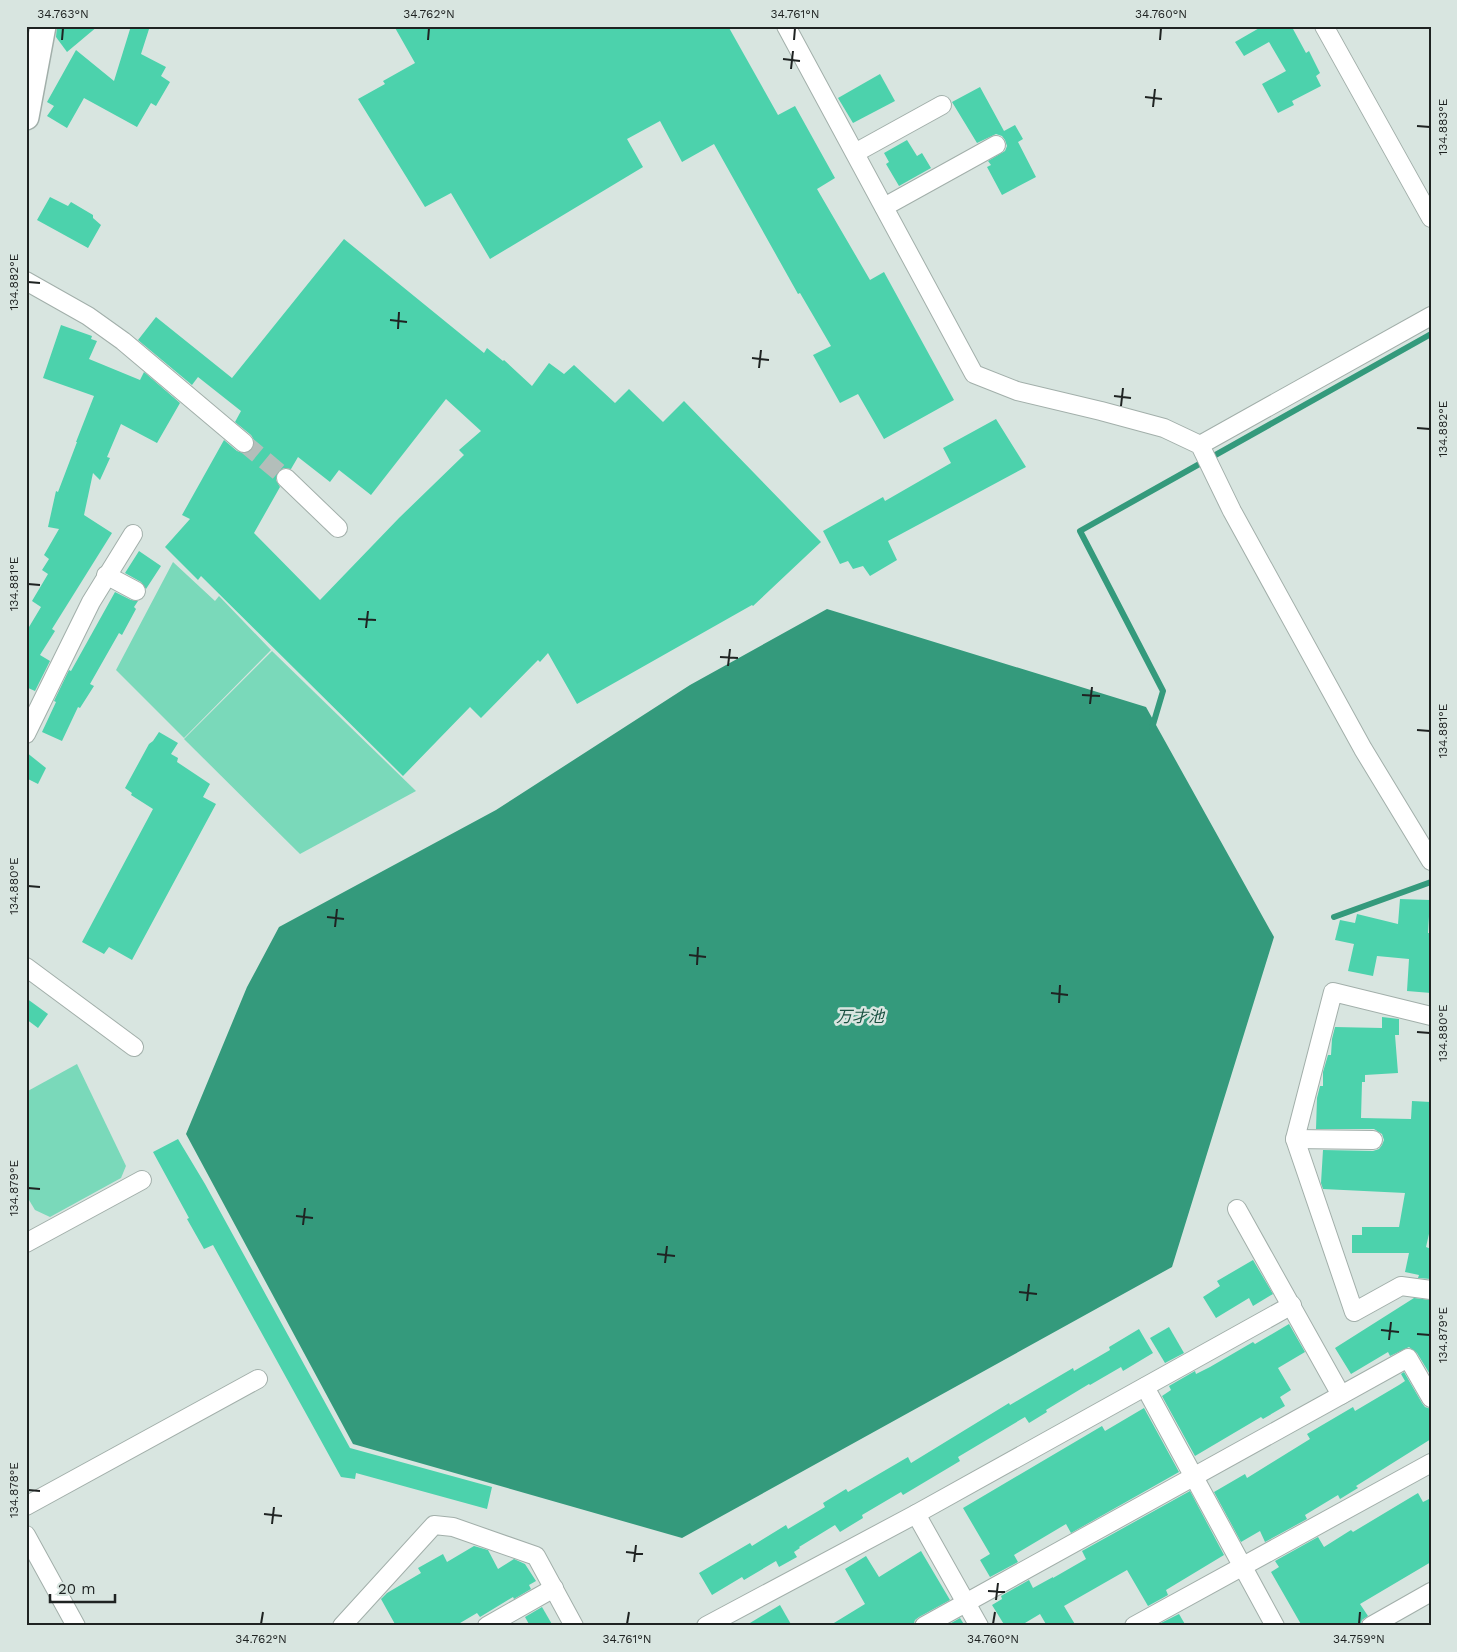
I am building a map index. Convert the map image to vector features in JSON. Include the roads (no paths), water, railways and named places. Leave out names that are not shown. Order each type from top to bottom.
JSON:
[{"type":"main road","points":[[26,117],[42,26]]},
{"type":"street","points":[[786,26],[974,374],[1017,391],[1164,428],[1200,445],[1232,511],[1362,749],[1431,862]]},
{"type":"street","points":[[1324,26],[1431,218]]},
{"type":"street","points":[[855,153],[942,105]]},
{"type":"street","points":[[884,207],[996,145]]},
{"type":"street","points":[[26,281],[88,316],[123,341],[244,443]]},
{"type":"street","points":[[1200,445],[1431,316]]},
{"type":"street","points":[[286,478],[338,528]]},
{"type":"street","points":[[26,734],[91,602],[133,534]]},
{"type":"street","points":[[106,575],[136,591]]},
{"type":"street","points":[[26,967],[134,1047]]},
{"type":"street","points":[[1431,1016],[1333,992],[1294,1139],[1354,1312],[1401,1286],[1431,1290]]},
{"type":"street","points":[[1294,1139],[1373,1140]]},
{"type":"street","points":[[26,1244],[142,1180]]},
{"type":"street","points":[[1237,1209],[1341,1395]]},
{"type":"street","points":[[706,1626],[916,1514],[1292,1305]]},
{"type":"street","points":[[924,1626],[1408,1358],[1431,1398]]},
{"type":"street","points":[[26,1506],[258,1379]]},
{"type":"street","points":[[1145,1387],[1275,1626]]},
{"type":"street","points":[[1134,1626],[1431,1463]]},
{"type":"street","points":[[916,1514],[979,1626]]},
{"type":"street","points":[[342,1626],[434,1525],[454,1527],[536,1556],[574,1626]]},
{"type":"street","points":[[26,1535],[76,1626]]},
{"type":"street","points":[[487,1626],[554,1588]]},
{"type":"street","points":[[1371,1626],[1431,1592]]},
{"type":"water","name":"万才池","points":[[827,609],[1146,707],[1274,937],[1172,1267],[682,1538],[353,1444],[186,1134],[247,987],[279,927],[496,810],[690,685]]},
{"type":"waterway","points":[[1152,728],[1163,691],[1080,531],[1431,334]]},
{"type":"waterway","points":[[1334,917],[1431,882]]},
{"type":"tunnel","points":[[244,443],[286,478]]}]
